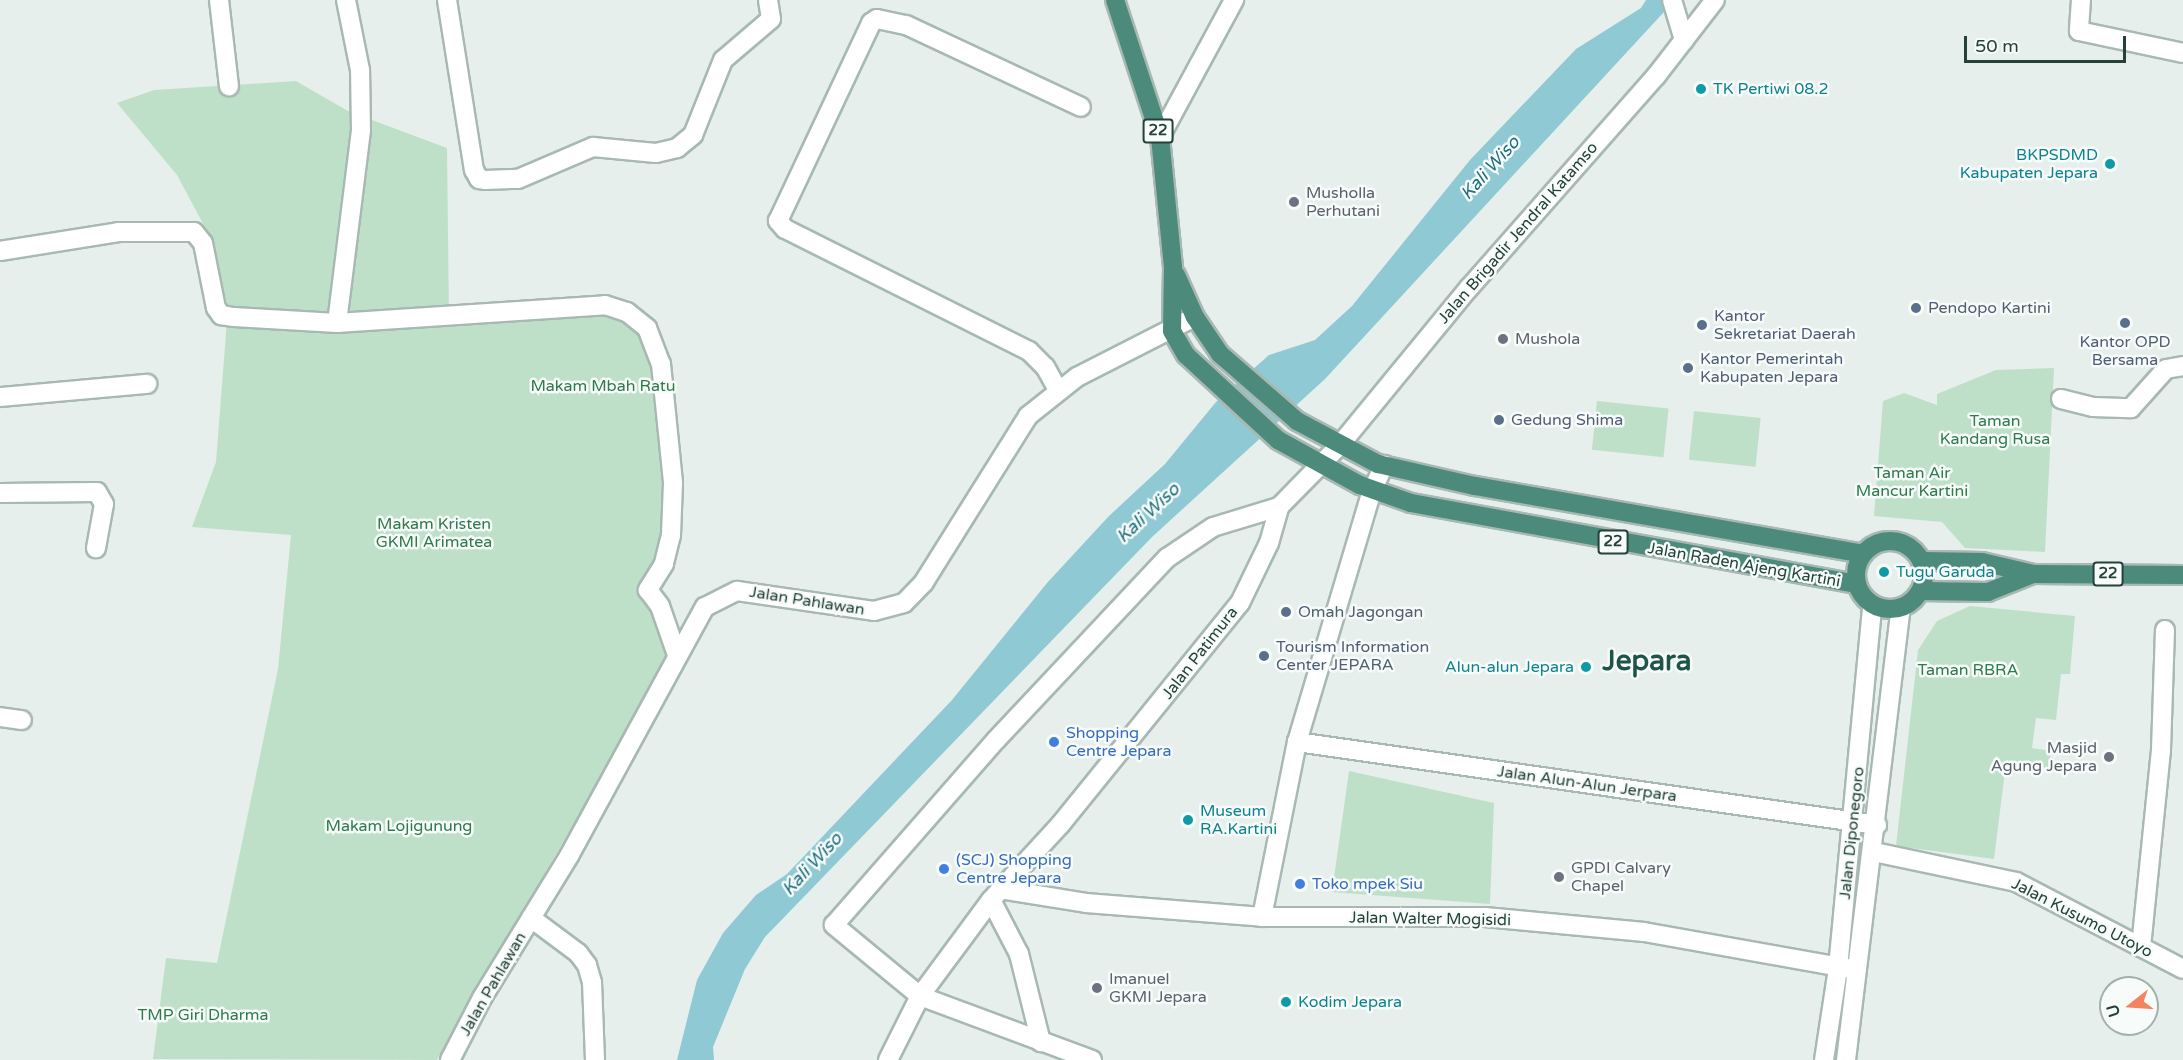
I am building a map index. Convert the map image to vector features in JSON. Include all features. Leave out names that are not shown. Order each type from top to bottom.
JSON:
[{"type":"highway","name":"22","points":[[1115,0],[1160,137],[1173,268],[1172,331],[1186,355],[1278,440],[1319,465]]},
{"type":"highway","name":"22","points":[[1173,268],[1195,317],[1220,354],[1297,421],[1339,446]]},
{"type":"highway","name":"Jalan Raden Ajeng Kartini","points":[[1339,446],[1384,465],[1475,486],[1863,554]]},
{"type":"highway","name":"Jalan Raden Ajeng Kartini","points":[[1319,465],[1372,491],[1451,512],[1857,584]]},
{"type":"highway","points":[[1889,540],[1909,546],[1922,561],[1921,591],[1901,608],[1891,610],[1872,604],[1857,584],[1856,568],[1863,554],[1870,547],[1889,540]]},
{"type":"highway","name":"22","points":[[1922,561],[1982,561],[2033,574],[2183,575]]},
{"type":"highway","name":"22","points":[[1921,591],[1988,592],[2033,574]]},
{"type":"street","points":[[219,0],[229,86]]},
{"type":"street","points":[[337,323],[361,131],[360,70],[346,0]]},
{"type":"street","points":[[447,0],[474,170],[479,179],[485,180],[518,179],[593,147],[656,153],[677,148],[693,135],[723,60],[771,18],[768,0]]},
{"type":"street","points":[[1160,137],[1234,0]]},
{"type":"street","name":"Jalan Brigadir Jendral Katamso","points":[[1319,465],[1339,446],[1684,40],[1715,0]]},
{"type":"street","points":[[2081,0],[2079,31],[2183,53]]},
{"type":"street","points":[[1673,1],[1684,40]]},
{"type":"street","points":[[1058,390],[1045,367],[1029,351],[785,229],[778,221],[871,23],[878,19],[906,25],[1081,107]]},
{"type":"street","points":[[0,251],[118,232],[194,232],[203,243],[221,315],[337,323],[604,305],[627,312],[647,328],[661,364],[673,483],[667,554],[648,590],[660,606],[677,655]]},
{"type":"street","name":"Jalan Pahlawan","points":[[450,1060],[569,856],[705,607],[737,591],[874,611],[904,603],[924,582],[1028,416],[1058,390],[1195,317]]},
{"type":"street","points":[[2061,399],[2093,407],[2131,408],[2166,369],[2183,366]]},
{"type":"street","points":[[0,397],[147,384]]},
{"type":"street","name":"Jalan Patimura","points":[[888,1060],[920,996],[996,894],[1091,788],[1240,603],[1265,553],[1279,507],[1319,465]]},
{"type":"street","points":[[1262,917],[1297,742],[1372,491],[1384,465]]},
{"type":"street","points":[[0,493],[97,492],[104,504],[96,548]]},
{"type":"street","points":[[1092,1060],[920,996],[834,924],[1004,731],[1167,558],[1213,527],[1279,507]]},
{"type":"street","name":"Jalan Diponegoro","points":[[1824,1060],[1838,968],[1872,604]]},
{"type":"street","name":"Jalan Diponegoro","points":[[1846,1060],[1874,852],[1901,608]]},
{"type":"street","points":[[2141,947],[2161,750],[2165,630]]},
{"type":"street","points":[[0,717],[22,720]]},
{"type":"street","name":"Jalan Alun-Alun Jerpara","points":[[1297,742],[1877,825]]},
{"type":"street","name":"Jalan Kusumo Utoyo","points":[[1874,852],[2016,882],[2183,969]]},
{"type":"street","points":[[996,894],[1019,954],[1041,1042]]},
{"type":"street","name":"Jalan Walter Mogisidi","points":[[996,894],[1262,917],[1496,918],[1644,932],[1857,970]]},
{"type":"street","points":[[531,918],[578,953],[587,965],[592,982],[596,1060]]},
{"type":"green space","points":[[296,81],[348,111],[447,148],[449,318],[604,307],[652,339],[668,534],[646,593],[672,654],[437,1060],[153,1059],[166,958],[217,963],[278,669],[291,535],[192,527],[216,462],[228,307],[208,233],[177,175],[117,103],[154,90]]},
{"type":"green space","name":"Taman Kandang Rusa","points":[[2054,368],[2045,552],[1965,548],[1942,522],[1874,516],[1883,401],[1904,393],[1937,405],[1937,394],[1996,370]]},
{"type":"green space","points":[[1597,401],[1669,409],[1663,457],[1592,450]]},
{"type":"green space","points":[[1694,411],[1761,418],[1756,467],[1689,460]]},
{"type":"green space","name":"Taman RBRA","points":[[1970,606],[2075,616],[2070,674],[2061,674],[2056,720],[2036,718],[2032,748],[2051,751],[2049,768],[2006,763],[1994,859],[1896,846],[1918,650],[1937,621]]},
{"type":"green space","points":[[1349,771],[1494,803],[1490,904],[1332,892]]},
{"type":"water","name":"Kali Wiso","points":[[1646,0],[1675,0],[1325,379],[1152,537],[765,937],[745,969],[713,1047],[714,1060],[677,1060],[697,980],[723,933],[756,895],[787,874],[952,700],[1047,583],[1109,516],[1165,464],[1216,402],[1269,355],[1315,340],[1352,306],[1470,160],[1576,49],[1641,8]]},
{"type":"place","name":"TK Pertiwi 08.2","points":[[1701,89]]},
{"type":"place","name":"BKPSDMD Kabupaten Jepara","points":[[2110,164]]},
{"type":"place","name":"Musholla Perhutani","points":[[1294,202]]},
{"type":"place","name":"Pendopo Kartini","points":[[1916,308]]},
{"type":"place","name":"Kantor OPD Bersama","points":[[2125,323]]},
{"type":"place","name":"Kantor Sekretariat Daerah","points":[[1702,325]]},
{"type":"place","name":"Mushola","points":[[1503,339]]},
{"type":"place","name":"Kantor Pemerintah Kabupaten Jepara","points":[[1688,368]]},
{"type":"place","name":"Gedung Shima","points":[[1499,420]]},
{"type":"place","name":"Tugu Garuda","points":[[1884,572]]},
{"type":"place","name":"Omah Jagongan","points":[[1286,612]]},
{"type":"place","name":"Tourism Information Center JEPARA","points":[[1264,656]]},
{"type":"place","name":"Alun-alun Jepara","points":[[1586,667]]},
{"type":"place","name":"Shopping Centre Jepara","points":[[1054,742]]},
{"type":"place","name":"Masjid Agung Jepara","points":[[2109,757]]},
{"type":"place","name":"Museum RA.Kartini","points":[[1188,820]]},
{"type":"place","name":"(SCJ) Shopping Centre Jepara","points":[[944,869]]},
{"type":"place","name":"GPDI Calvary Chapel","points":[[1559,877]]},
{"type":"place","name":"Toko mpek Siu","points":[[1300,884]]},
{"type":"place","name":"Imanuel GKMI Jepara","points":[[1097,988]]},
{"type":"place","name":"Kodim Jepara","points":[[1286,1002]]},
{"type":"district","name":"Jepara","points":[[1647,661]]},
{"type":"park label","name":"Makam Mbah Ratu","points":[[603,386]]},
{"type":"park label","name":"Taman Air Mancur Kartini","points":[[1912,482]]},
{"type":"park label","name":"Makam Kristen GKMI Arimatea","points":[[434,533]]},
{"type":"park label","name":"Makam Lojigunung","points":[[399,826]]},
{"type":"park label","name":"TMP Giri Dharma","points":[[203,1015]]}]
